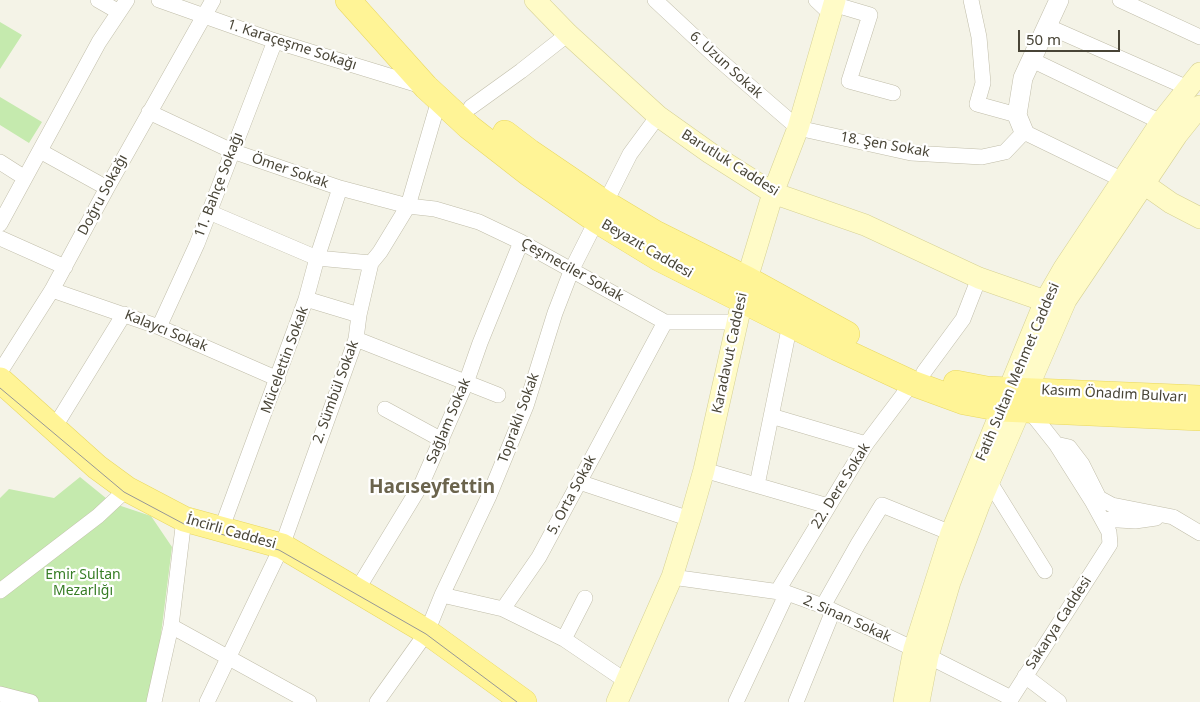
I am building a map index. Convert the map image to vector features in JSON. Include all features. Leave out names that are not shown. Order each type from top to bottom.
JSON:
[{"type":"main road","name":"Beyazıt Caddesi","points":[[348,0],[432,94],[469,127],[528,173],[601,211]]},
{"type":"main road","name":"Beyazıt Caddesi","points":[[366,0],[414,52],[471,107],[530,152],[660,258],[837,348],[918,377]]},
{"type":"main road","name":"Barutluk Caddesi","points":[[535,0],[568,34],[658,116],[710,153],[773,193],[865,225],[979,278],[1046,301]]},
{"type":"main road","name":"Karadavut Caddesi","points":[[617,702],[672,577],[690,519],[704,470],[741,300],[773,193],[798,128],[829,5]]},
{"type":"main road","name":"Fatih Sultan Mehmet Caddesi","points":[[919,702],[921,653],[951,533],[1066,300],[1133,182],[1162,122],[1194,81]]},
{"type":"main road","name":"Fatih Sultan Mehmet Caddesi","points":[[904,702],[921,653],[989,481],[1017,402],[1046,301],[1064,268],[1133,182],[1177,135],[1200,106]]},
{"type":"main road","points":[[1133,182],[1200,218]]},
{"type":"main road","name":"Beyazıt Caddesi","points":[[741,300],[834,328],[964,402],[1017,402]]},
{"type":"main road","name":"İncirli Caddesi","points":[[0,380],[97,467],[127,489],[184,519],[282,546],[427,632],[510,698]]},
{"type":"main road","name":"Kasım Önadım Bulvarı","points":[[1017,402],[1200,398]]},
{"type":"main road","name":"Kasım Önadım Bulvarı","points":[[1017,402],[1200,418]]},
{"type":"street","points":[[0,224],[99,42],[123,6],[98,0]]},
{"type":"street","name":"1. Karaçeşme Sokağı","points":[[159,0],[432,94]]},
{"type":"street","name":"Doğru Sokağı","points":[[0,372],[52,290],[149,112],[213,0]]},
{"type":"street","name":"6. Uzun Sokak","points":[[655,0],[716,57],[798,128]]},
{"type":"street","points":[[971,0],[979,37],[983,83],[977,104],[1021,123],[1133,182]]},
{"type":"street","points":[[1021,123],[1023,78],[1059,0]]},
{"type":"street","points":[[1120,0],[1200,38]]},
{"type":"street","points":[[829,5],[870,15],[849,81],[893,93]]},
{"type":"street","points":[[1047,26],[1194,81]]},
{"type":"street","points":[[471,107],[568,34]]},
{"type":"street","name":"11. Bahçe Sokağı","points":[[159,327],[197,244],[275,41]]},
{"type":"street","points":[[1032,60],[1162,122]]},
{"type":"street","name":"2. Sümbül Sokak","points":[[207,702],[282,546],[356,339],[359,316],[371,263],[380,252],[408,206],[432,94]]},
{"type":"street","name":"Ömer Sokak","points":[[149,112],[232,151],[340,188],[408,206]]},
{"type":"street","name":"Topraklı Sokak","points":[[377,702],[427,632],[442,595],[489,496],[526,406],[554,314],[572,269],[630,154],[658,116]]},
{"type":"street","name":"18. Şen Sokak","points":[[798,128],[911,153],[982,157],[1005,152],[1021,123]]},
{"type":"street","points":[[40,151],[107,188]]},
{"type":"street","points":[[0,162],[25,178]]},
{"type":"street","name":"Mücelettin Sokak","points":[[221,530],[306,300],[317,258],[340,188]]},
{"type":"street","name":"Çeşmeciler Sokak","points":[[408,206],[435,209],[479,222],[572,269],[665,322],[741,300]]},
{"type":"street","points":[[209,212],[317,258],[371,263]]},
{"type":"street","points":[[0,238],[65,267]]},
{"type":"street","name":"Sağlam Sokak","points":[[356,590],[422,483],[466,383],[521,242]]},
{"type":"street","name":"22. Dere Sokak","points":[[736,702],[782,593],[828,506],[866,444],[962,319],[979,278]]},
{"type":"street","name":"Kalaycı Sokak","points":[[52,290],[159,327],[278,379]]},
{"type":"street","points":[[306,300],[359,316]]},
{"type":"street","points":[[54,428],[124,314]]},
{"type":"street","name":"5. Orta Sokak","points":[[504,609],[539,557],[665,322]]},
{"type":"street","points":[[757,485],[790,324]]},
{"type":"street","points":[[356,339],[498,395]]},
{"type":"street","points":[[1017,402],[1056,444],[1102,519],[1134,521],[1172,517]]},
{"type":"street","points":[[385,409],[442,440]]},
{"type":"street","points":[[771,416],[866,444]]},
{"type":"street","points":[[1056,444],[1068,447],[1082,464],[1099,498],[1112,505],[1172,517],[1200,533]]},
{"type":"street","points":[[704,470],[828,506]]},
{"type":"street","points":[[989,481],[1045,571]]},
{"type":"street","points":[[579,482],[690,519]]},
{"type":"street","points":[[0,591],[98,516],[127,489]]},
{"type":"street","points":[[796,702],[828,609],[858,544],[882,505],[951,533]]},
{"type":"street","points":[[154,702],[172,626],[184,519]]},
{"type":"street","name":"Sakarya Caddesi","points":[[1010,700],[1110,544],[1109,532],[1102,519]]},
{"type":"street","name":"2. Sinan Sokak","points":[[672,577],[782,593],[828,609],[921,653],[1010,700]]},
{"type":"street","points":[[442,595],[504,609],[564,638],[626,681]]},
{"type":"street","points":[[564,638],[585,598]]},
{"type":"street","points":[[172,626],[309,702]]},
{"type":"street","points":[[1025,676],[1059,702]]},
{"type":"street","points":[[0,694],[31,702]]},
{"type":"green space","points":[[0,22],[22,35],[0,69]]},
{"type":"green space","points":[[0,97],[42,122],[29,143],[0,125]]},
{"type":"green space","name":"Emir Sultan Mezarlığı","points":[[80,477],[112,503],[151,516],[172,547],[160,642],[148,702],[0,702],[0,498],[9,489],[54,498]]},
{"type":"tram line","points":[[0,388],[124,492],[184,524],[279,550],[426,634],[517,702]]},
{"type":"district","name":"Hacıseyfettin","points":[[432,488]]}]
